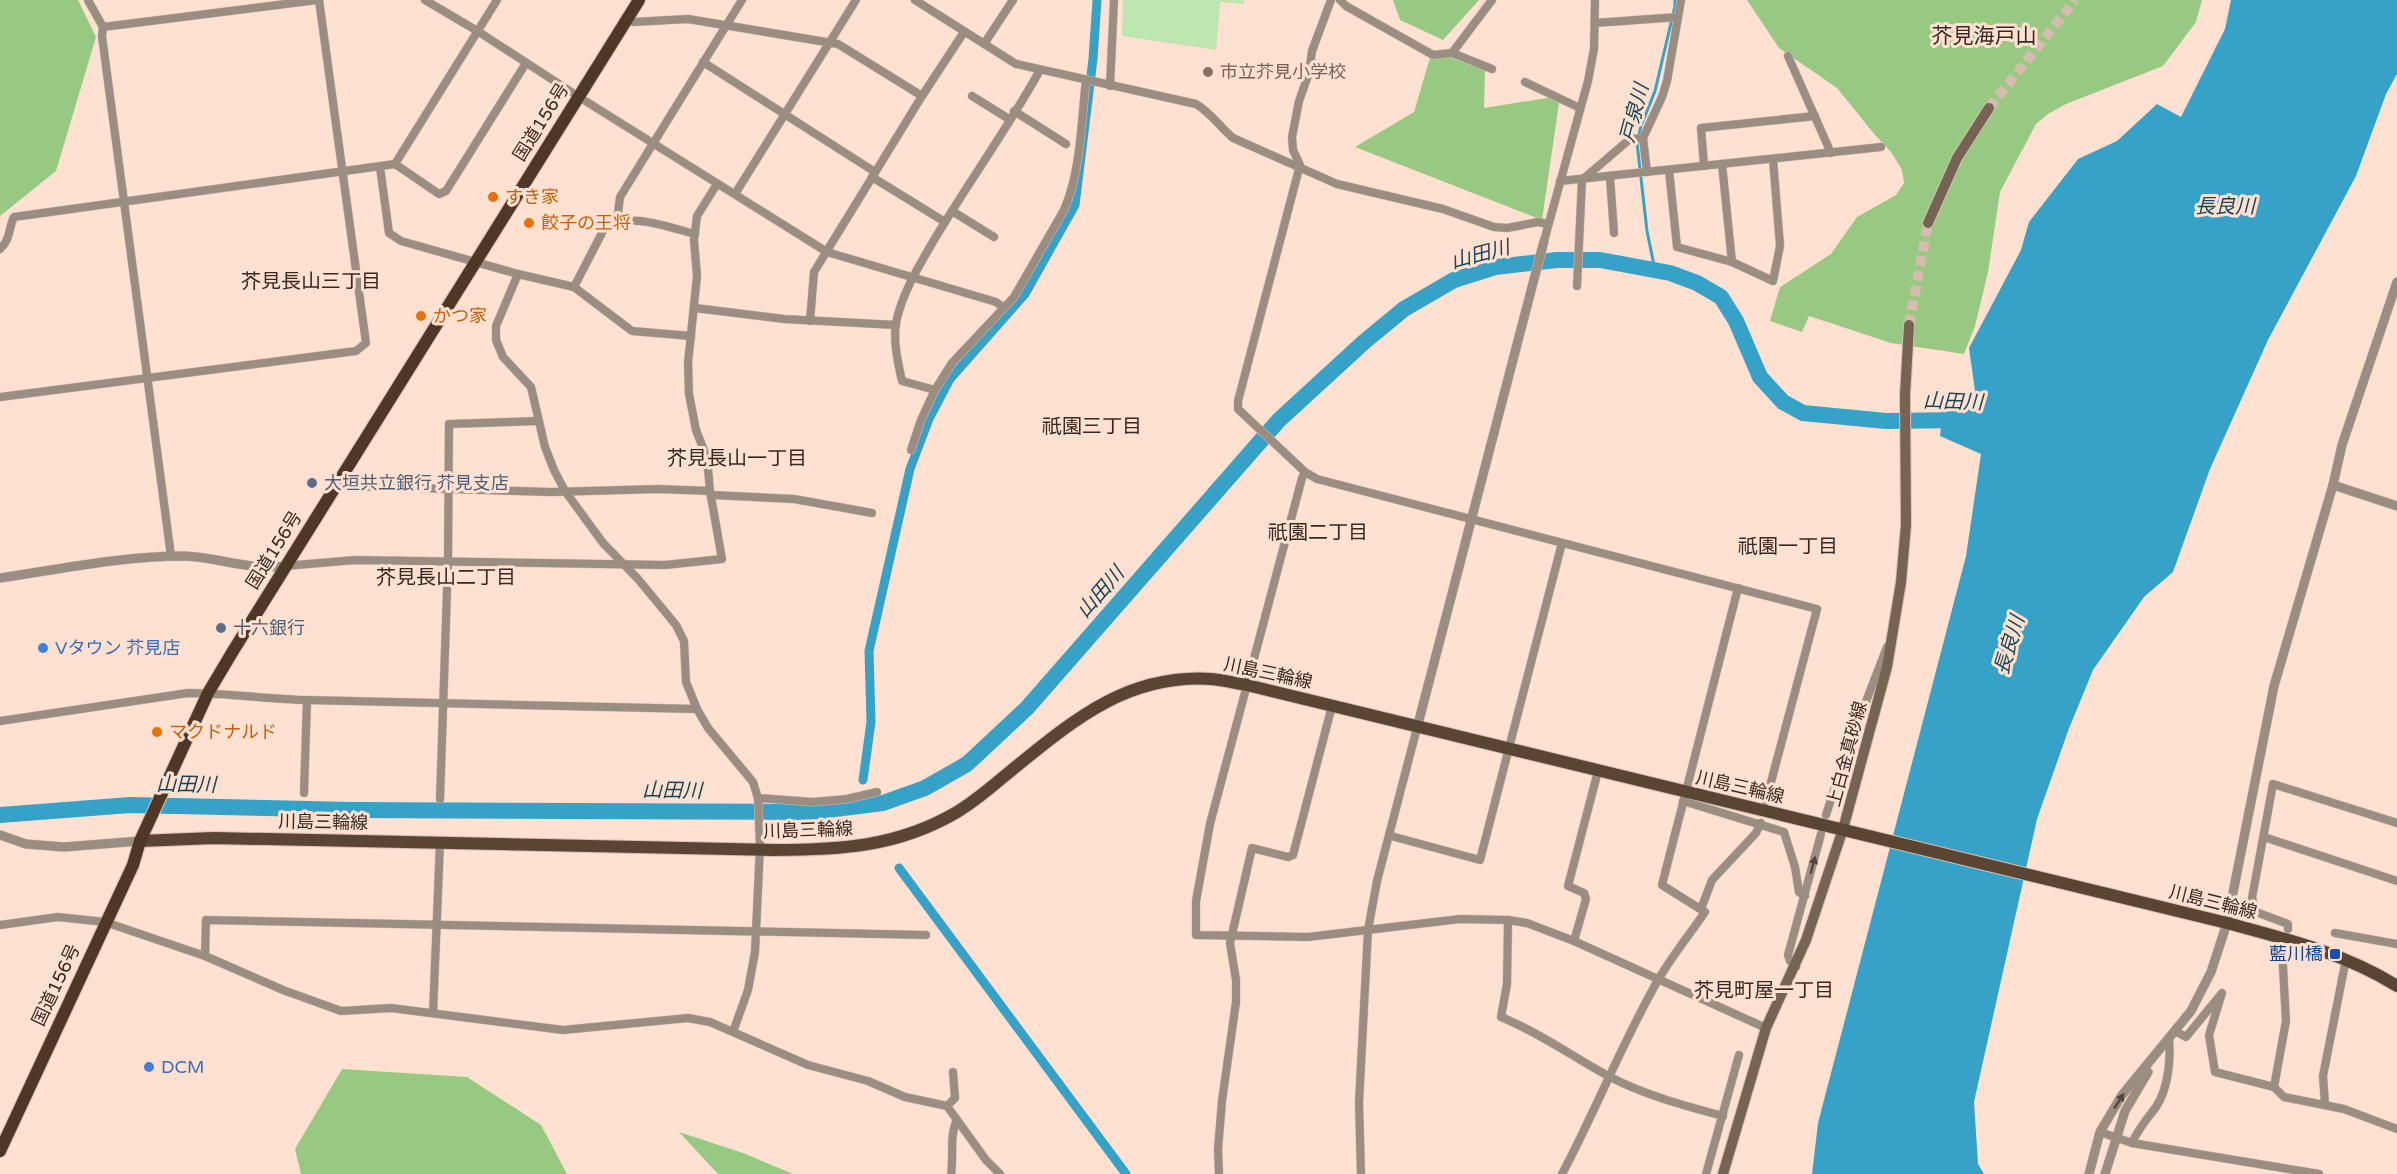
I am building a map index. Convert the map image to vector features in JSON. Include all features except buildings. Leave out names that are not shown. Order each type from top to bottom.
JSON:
[{"type":"highway","name":"国道156号","points":[[0,1151],[133,864],[140,841],[208,693],[639,0]]},
{"type":"main road","points":[[1928,223],[1957,158],[1989,108]]},
{"type":"main road","name":"上白金真砂線","points":[[1724,1174],[1766,1028],[1796,967],[1844,829],[1887,667],[1896,622],[1906,525],[1905,395],[1909,325]]},
{"type":"main road","name":"川島三輪線","points":[[140,841],[214,838],[828,850],[862,846],[892,840],[957,812],[982,795],[1063,729],[1112,697],[1140,687],[1170,681],[1211,679],[1247,685],[1598,771],[1684,797],[1844,829],[2227,923],[2307,944],[2346,959],[2397,986]]},
{"type":"street","points":[[88,0],[103,27],[102,36],[122,202],[171,556]]},
{"type":"street","points":[[0,397],[356,351],[366,343],[344,172],[318,0],[103,27]]},
{"type":"street","points":[[424,0],[479,32],[827,252],[996,302],[1004,308]]},
{"type":"street","points":[[0,249],[10,237],[10,224],[14,217],[394,164],[497,0]]},
{"type":"street","points":[[617,221],[620,197],[742,0]]},
{"type":"street","points":[[735,194],[856,0]]},
{"type":"street","points":[[915,0],[1016,64],[1196,104],[1209,112],[1219,126],[1233,138],[1300,165],[1337,184],[1443,209],[1494,227],[1507,228],[1538,222],[1548,224]]},
{"type":"street","points":[[984,44],[1013,0]]},
{"type":"street","points":[[1110,86],[1114,0]]},
{"type":"street","points":[[1331,0],[1312,51],[1309,74],[1299,101],[1292,137],[1293,150],[1300,165],[1238,401],[1238,409],[1305,472],[1317,479],[1817,609],[1766,801]]},
{"type":"street","points":[[1340,0],[1356,12],[1433,55],[1452,53],[1492,69]]},
{"type":"street","points":[[1452,53],[1492,0]]},
{"type":"street","points":[[1361,1174],[1359,1103],[1368,930],[1377,881],[1391,836],[1417,728],[1580,108],[1594,49],[1595,0]]},
{"type":"street","points":[[1582,180],[1639,138],[1662,97],[1667,81],[1681,0]]},
{"type":"street","points":[[1595,23],[1678,17]]},
{"type":"street","points":[[626,20],[633,22],[688,20],[838,44],[921,96]]},
{"type":"street","points":[[810,321],[814,272],[921,96],[964,32]]},
{"type":"street","points":[[1788,56],[1831,153]]},
{"type":"street","points":[[703,62],[785,114],[945,222]]},
{"type":"street","points":[[394,164],[439,194],[446,191],[526,63]]},
{"type":"street","points":[[935,390],[902,381],[897,358],[896,325],[902,303],[912,278],[951,211],[1040,70]]},
{"type":"street","points":[[911,450],[935,390],[952,363],[1014,297],[1070,197],[1086,80]]},
{"type":"street","points":[[1525,82],[1580,108]]},
{"type":"street","points":[[972,96],[1066,144]]},
{"type":"street","points":[[1704,166],[1701,128],[1815,116]]},
{"type":"street","points":[[1639,138],[1641,173]]},
{"type":"street","points":[[1560,181],[1881,147]]},
{"type":"street","points":[[1669,170],[1677,247],[1732,262],[1773,281],[1780,246],[1773,159]]},
{"type":"street","points":[[1722,164],[1732,262]]},
{"type":"street","points":[[381,167],[390,233],[401,241],[518,274],[574,287],[632,331],[691,336]]},
{"type":"street","points":[[1610,177],[1614,233]]},
{"type":"street","points":[[1577,282],[1582,180]]},
{"type":"street","points":[[0,578],[139,558],[171,556],[188,556],[268,569],[355,560],[665,565],[722,559],[707,458],[696,430],[689,394],[688,363],[698,276],[695,234],[697,216],[717,184]]},
{"type":"street","points":[[951,211],[994,237]]},
{"type":"street","points":[[574,287],[604,229],[617,221],[653,223],[695,234]]},
{"type":"street","points":[[518,274],[496,326],[496,339],[503,357],[531,387],[537,421],[545,447],[565,491],[603,543],[661,606],[684,641],[686,682],[697,709],[708,728],[753,782],[758,800],[759,848],[756,931],[748,990],[733,1032]]},
{"type":"street","points":[[2105,1174],[2125,1111],[2200,994],[2227,923],[2274,686],[2349,424],[2397,282]]},
{"type":"street","points":[[695,308],[810,321],[896,325]]},
{"type":"street","points":[[441,799],[448,561],[449,424],[537,421]]},
{"type":"street","points":[[1305,472],[1210,824],[1196,901],[1196,935],[1280,938],[1460,919],[1508,920],[1527,923],[1574,941],[1766,1028]]},
{"type":"street","points":[[2333,485],[2397,506]]},
{"type":"street","points":[[350,486],[565,491],[659,489],[794,499],[872,513]]},
{"type":"street","points":[[1391,836],[1480,860],[1562,543]]},
{"type":"street","points":[[1562,1174],[1580,1141],[1608,1076],[1659,979],[1705,912],[1662,885],[1738,588]]},
{"type":"street","points":[[1826,815],[1845,756],[1896,622]]},
{"type":"street","points":[[0,721],[188,693],[307,700],[697,709]]},
{"type":"street","points":[[304,793],[307,700]]},
{"type":"street","points":[[1219,1174],[1218,1149],[1222,1101],[1236,1002],[1236,980],[1230,943],[1252,848],[1288,857],[1293,855],[1332,706]]},
{"type":"street","points":[[1574,941],[1586,900],[1584,892],[1568,886],[1598,771]]},
{"type":"street","points":[[2288,929],[2288,924],[2282,920],[2256,912],[2252,898],[2273,784],[2397,823]]},
{"type":"street","points":[[758,800],[813,802],[847,799],[877,792]]},
{"type":"street","points":[[1684,797],[1784,832],[1795,867],[1799,892],[1805,896]]},
{"type":"street","points":[[1701,909],[1712,880],[1761,824]]},
{"type":"street","points":[[1796,967],[1788,955],[1821,834]]},
{"type":"street","points":[[0,835],[26,844],[64,847],[140,841]]},
{"type":"street","points":[[2264,837],[2397,880]]},
{"type":"street","points":[[433,1013],[440,843]]},
{"type":"street","points":[[0,925],[58,917],[105,922],[205,956],[283,990],[341,1011],[391,1008],[563,1030],[688,1018],[710,1022],[808,1065],[868,1081],[905,1097],[947,1106],[986,1160],[1000,1174]]},
{"type":"street","points":[[205,956],[206,920],[926,935]]},
{"type":"street","points":[[1508,920],[1507,984],[1501,1017],[1558,1044],[1608,1076],[1662,1098],[1723,1116]]},
{"type":"street","points":[[2335,933],[2397,944]]},
{"type":"street","points":[[2274,1088],[2286,1022],[2282,949]]},
{"type":"street","points":[[2325,1104],[2323,1076],[2346,959]]},
{"type":"street","points":[[2089,1174],[2100,1132],[2122,1095],[2170,1038],[2186,1037],[2222,993],[2210,1035],[2215,1072],[2274,1088],[2284,1097],[2344,1109],[2397,1129]]},
{"type":"street","points":[[2132,1143],[2137,1131],[2160,1100],[2170,1059],[2170,1038]]},
{"type":"street","points":[[1706,1174],[1739,1055]]},
{"type":"street","points":[[947,1106],[955,1098],[953,1072]]},
{"type":"street","points":[[951,1174],[952,1129],[957,1120]]},
{"type":"street","points":[[2100,1132],[2132,1143],[2319,1174]]},
{"type":"green space","points":[[0,0],[78,0],[96,37],[56,171],[0,216]]},
{"type":"green space","points":[[1123,0],[1244,0],[1244,4],[1220,2],[1216,50],[1122,36]]},
{"type":"green space","points":[[1393,0],[1479,0],[1443,40],[1400,20]]},
{"type":"green space","points":[[1747,0],[2202,0],[2196,22],[2163,66],[2066,104],[2036,124],[2000,192],[1988,272],[1975,326],[1964,354],[1891,343],[1809,316],[1802,332],[1770,321],[1780,287],[1831,254],[1857,217],[1896,195],[1904,183],[1902,170],[1891,152],[1837,88],[1779,48]]},
{"type":"green space","points":[[1432,51],[1485,70],[1484,108],[1560,96],[1542,220],[1355,147],[1414,112]]},
{"type":"green space","points":[[342,1069],[467,1077],[541,1125],[567,1174],[301,1174],[295,1149]]},
{"type":"green space","points":[[679,1132],[743,1153],[793,1174],[718,1174]]},
{"type":"water","name":"長良川","points":[[2231,0],[2397,0],[2397,74],[2386,94],[2356,176],[2268,340],[2210,469],[2173,572],[2144,597],[2093,670],[2068,731],[2037,819],[1974,1102],[1978,1164],[1984,1174],[1812,1174],[1818,1123],[1966,556],[1981,454],[1940,436],[1943,407],[1976,398],[1969,348],[2021,250],[2029,222],[2078,159],[2117,141],[2157,104],[2181,117],[2225,29]]},
{"type":"waterway","points":[[863,780],[871,722],[869,651],[910,469],[929,419],[950,379],[1025,294],[1075,205],[1093,59],[1097,0]]},
{"type":"waterway","name":"戸泉川","points":[[1655,270],[1647,231],[1637,143],[1655,91],[1675,0]]},
{"type":"waterway","name":"山田川","points":[[0,815],[130,805],[352,810],[811,812],[883,803],[925,788],[967,764],[1027,708],[1279,420],[1364,342],[1404,309],[1454,280],[1495,267],[1557,260],[1600,260],[1670,273],[1697,283],[1721,297],[1736,321],[1760,377],[1783,402],[1803,413],[1886,421],[1964,420]]},
{"type":"waterway","points":[[899,868],[1126,1174]]},
{"type":"tunnel","points":[[1989,108],[2075,0]]},
{"type":"tunnel","points":[[1909,325],[1928,223]]},
{"type":"place","name":"市立芥見小学校","points":[[1208,72]]},
{"type":"place","name":"すき家","points":[[493,197]]},
{"type":"place","name":"餃子の王将","points":[[529,223]]},
{"type":"place","name":"かつ家","points":[[421,316]]},
{"type":"place","name":"大垣共立銀行 芥見支店","points":[[312,483]]},
{"type":"place","name":"十六銀行","points":[[221,628]]},
{"type":"place","name":"Vタウン 芥見店","points":[[43,648]]},
{"type":"place","name":"マクドナルド","points":[[157,732]]},
{"type":"place","name":"藍川橋","points":[[2335,954]]},
{"type":"place","name":"DCM","points":[[149,1067]]},
{"type":"district","name":"芥見海戸山","points":[[1984,36]]},
{"type":"district","name":"芥見長山三丁目","points":[[311,281]]},
{"type":"district","name":"祇園三丁目","points":[[1092,426]]},
{"type":"district","name":"芥見長山一丁目","points":[[737,458]]},
{"type":"district","name":"祇園二丁目","points":[[1318,532]]},
{"type":"district","name":"祇園一丁目","points":[[1788,546]]},
{"type":"district","name":"芥見長山二丁目","points":[[446,577]]},
{"type":"district","name":"芥見町屋一丁目","points":[[1764,990]]}]
